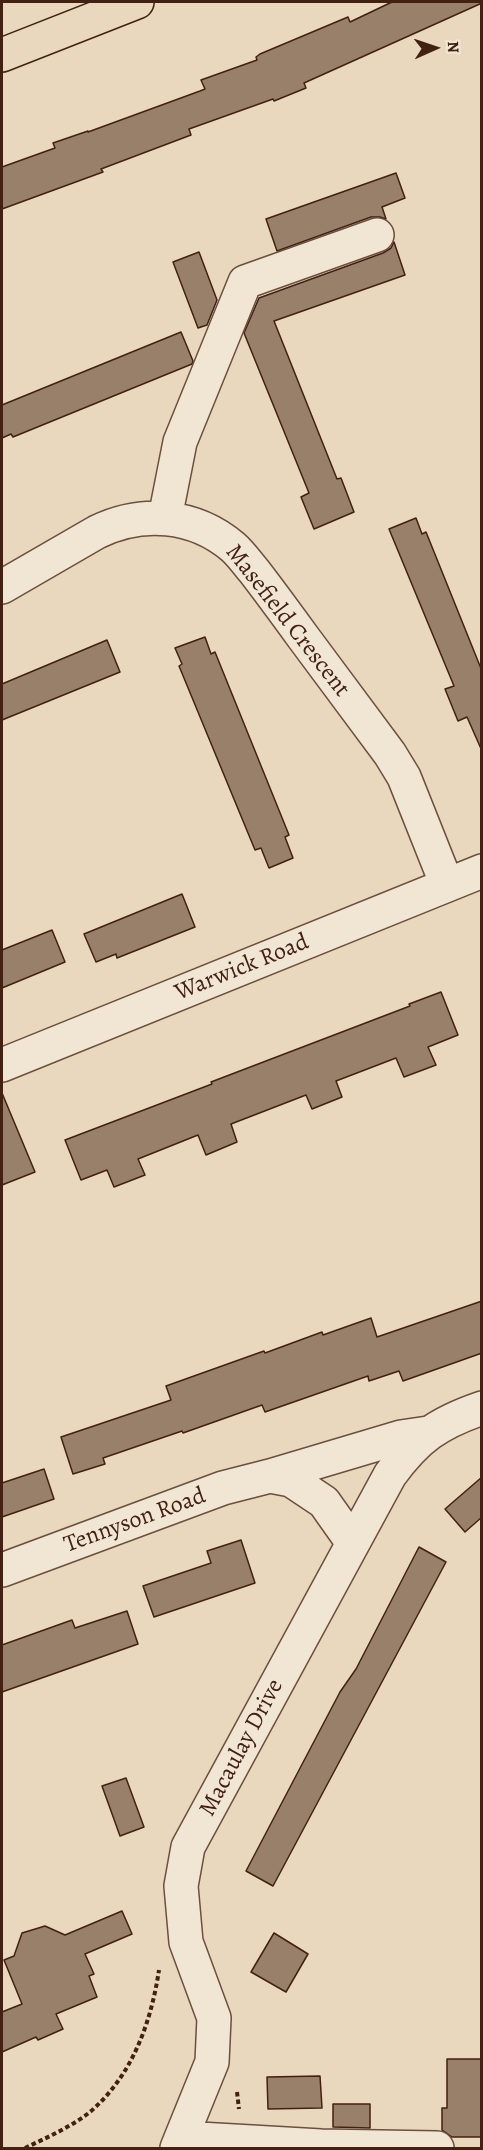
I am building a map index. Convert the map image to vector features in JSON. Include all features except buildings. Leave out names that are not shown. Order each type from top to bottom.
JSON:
[{"type":"main road","points":[[2,56],[137,2]]},
{"type":"street","points":[[165,518],[180,442],[245,282],[377,235]]},
{"type":"street","name":"Masefield Crescent","points":[[2,587],[112,525],[148,518],[165,518],[195,525],[217,535],[235,548],[267,588],[390,754],[404,777],[447,885]]},
{"type":"street","name":"Warwick Road","points":[[2,1065],[482,871]]},
{"type":"street","name":"Macaulay Drive","points":[[179,2143],[212,2062],[214,2018],[186,1942],[181,1886],[188,1846],[390,1475],[403,1457],[428,1433],[445,1423],[482,1408]]},
{"type":"street","name":"Tennyson Road","points":[[2,1570],[223,1488],[401,1437],[428,1433]]},
{"type":"street","points":[[270,1476],[291,1479],[324,1502],[353,1543]]},
{"type":"street","points":[[179,2143],[437,2148]]},
{"type":"path","points":[[25,2148],[88,2113],[107,2095],[125,2071],[144,2032],[155,2000],[159,1969]]}]
